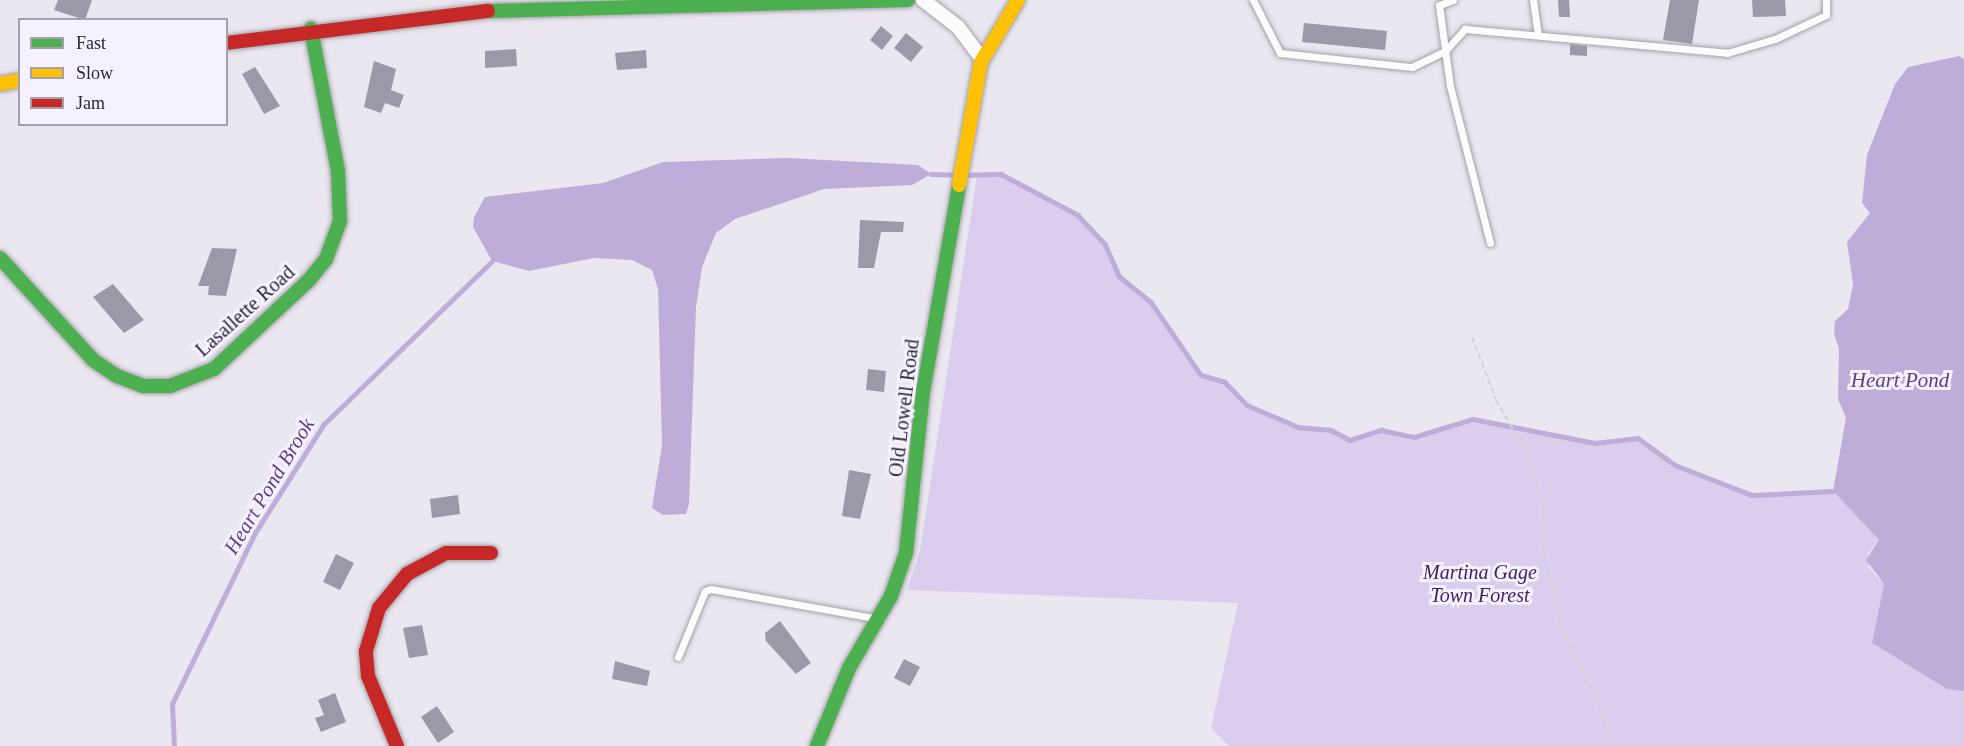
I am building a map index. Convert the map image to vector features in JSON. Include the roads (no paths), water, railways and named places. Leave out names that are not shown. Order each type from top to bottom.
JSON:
[{"type":"street","points":[[228,43],[311,29],[502,9],[794,7],[908,0]]},
{"type":"street","points":[[923,0],[958,27],[982,59]]},
{"type":"street","name":"Old Lowell Road","points":[[817,746],[849,668],[879,619],[906,553],[923,392],[952,241],[965,131],[982,59],[1018,0]]},
{"type":"street","name":"Lasallette Road","points":[[0,258],[93,360],[117,376],[143,386],[170,386],[214,369],[309,280],[326,259],[340,221],[338,171],[311,29]]},
{"type":"street","points":[[0,84],[18,80]]},
{"type":"street","points":[[397,746],[368,676],[366,651],[379,608],[408,574],[446,553],[491,553]]},
{"type":"lane","points":[[1253,0],[1280,53],[1412,67],[1445,51],[1465,29],[1727,52],[1775,39],[1826,15],[1826,0]]},
{"type":"lane","points":[[1453,0],[1438,5],[1445,51],[1490,243]]},
{"type":"lane","points":[[1533,0],[1538,34]]},
{"type":"lane","points":[[678,657],[705,591],[711,589],[879,619]]},
{"type":"water","name":"Heart Pond","points":[[1959,56],[1964,59],[1964,691],[1947,689],[1872,643],[1884,584],[1866,560],[1879,540],[1833,491],[1846,418],[1838,399],[1839,348],[1834,334],[1835,321],[1848,309],[1853,284],[1847,242],[1870,213],[1862,203],[1867,155],[1895,84],[1908,67]]},
{"type":"water","points":[[788,158],[918,165],[931,174],[912,185],[824,189],[735,219],[716,233],[702,267],[696,307],[689,504],[686,514],[663,515],[652,508],[662,445],[658,289],[652,270],[632,260],[594,258],[529,271],[492,261],[473,227],[474,217],[485,197],[603,183],[663,162]]},
{"type":"waterway","name":"Heart Pond Brook","points":[[931,174],[955,175]]},
{"type":"waterway","name":"Heart Pond Brook","points":[[964,175],[1001,174],[1078,215],[1105,244],[1119,276],[1151,302],[1201,375],[1225,382],[1247,405],[1298,427],[1331,430],[1350,440],[1381,430],[1414,437],[1473,419],[1595,443],[1638,438],[1675,465],[1752,495],[1833,491]]},
{"type":"waterway","name":"Heart Pond Brook","points":[[174,746],[172,704],[255,533],[324,424],[492,261]]},
{"type":"park label","name":"Martina Gage Town Forest","points":[[1480,584]]}]
